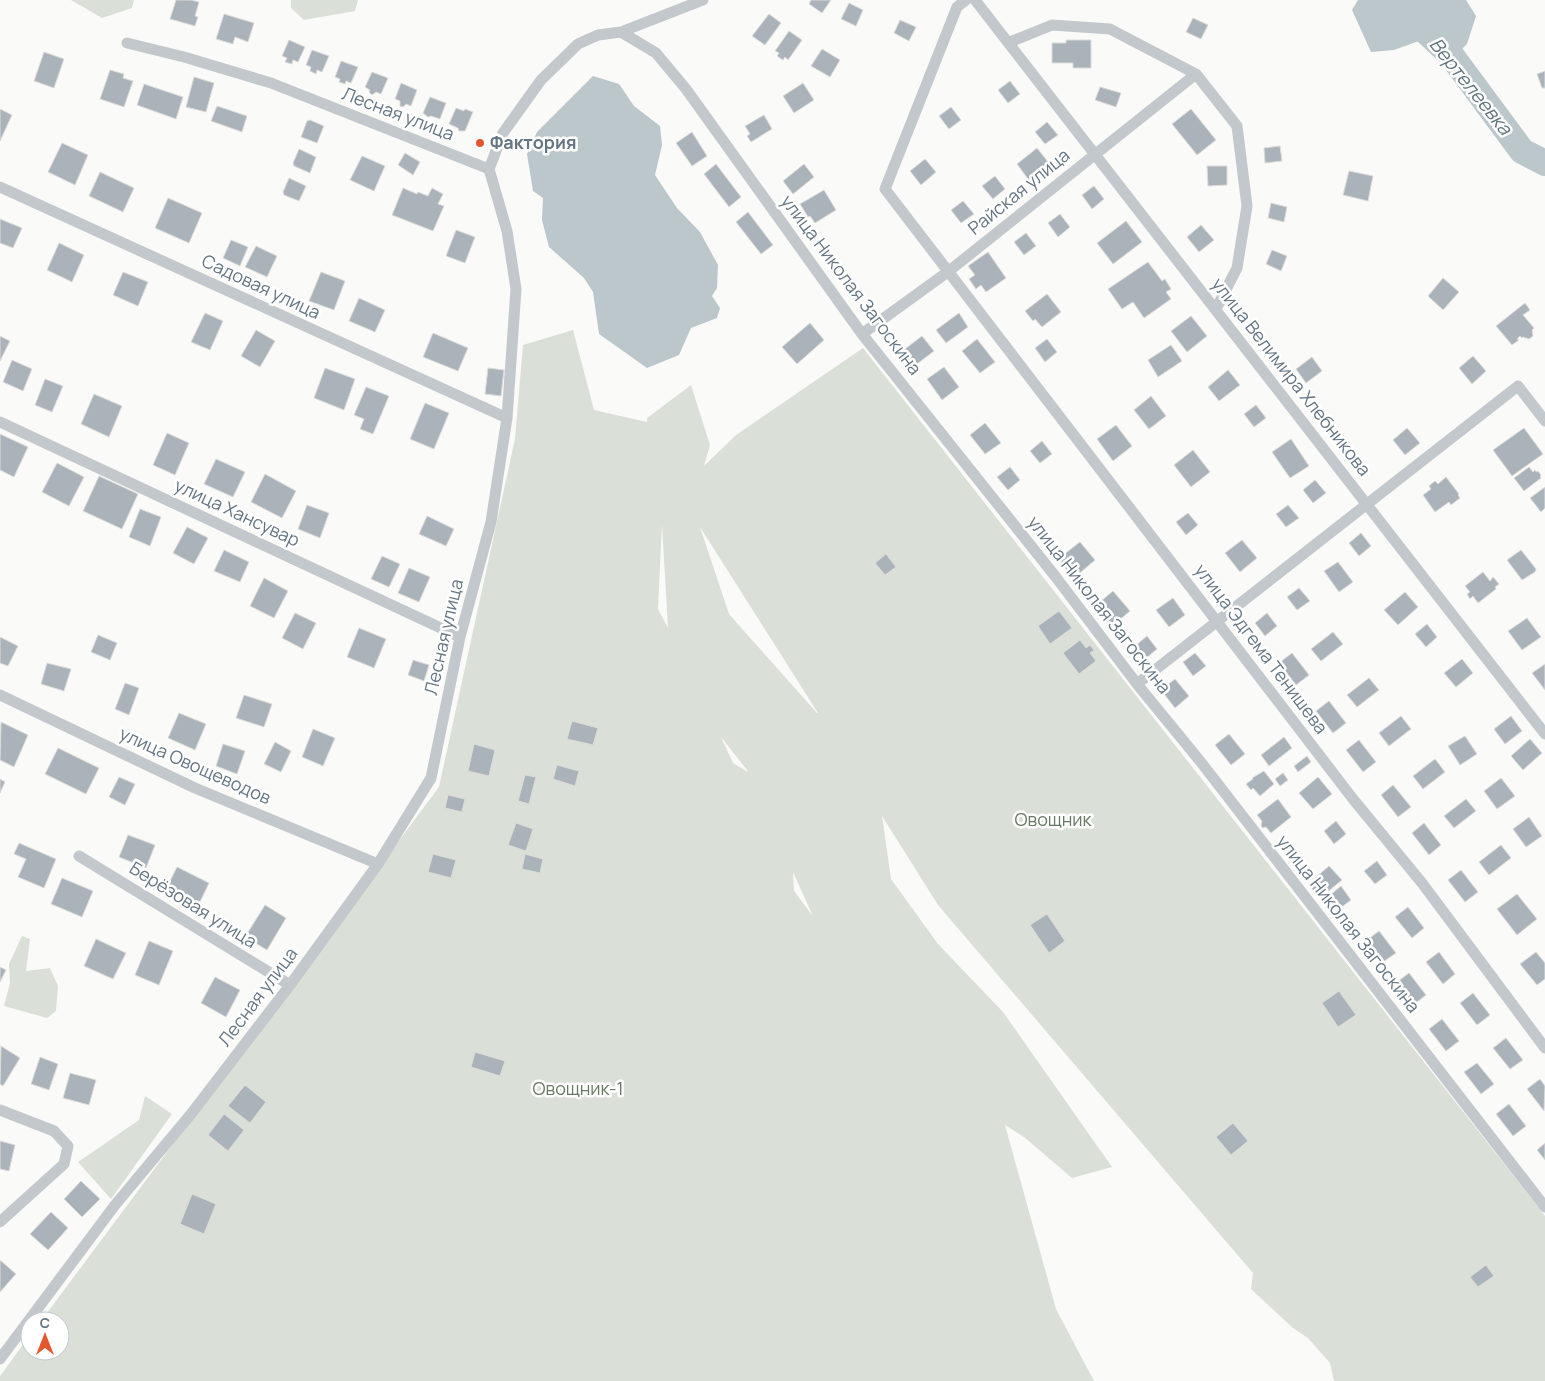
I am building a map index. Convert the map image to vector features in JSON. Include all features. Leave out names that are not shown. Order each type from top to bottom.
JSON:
[{"type":"street","points":[[489,169],[503,133],[541,80],[578,44],[598,35],[621,32],[703,0]]},
{"type":"street","name":"улица Эдгема Тенишева","points":[[966,0],[957,7],[886,189],[1353,799],[1422,883],[1545,1048]]},
{"type":"street","name":"улица Велимира Хлебникова","points":[[975,0],[1010,42],[1545,734]]},
{"type":"street","points":[[1010,42],[1052,25],[1110,29],[1196,74],[1238,126],[1247,206],[1238,268],[1216,309]]},
{"type":"street","name":"улица Николая Загоскина","points":[[621,32],[656,52],[686,89],[862,334],[1043,561],[1136,684],[1200,761],[1545,1207]]},
{"type":"street","name":"Лесная улица","points":[[0,1359],[115,1205],[191,1114],[290,985],[378,864],[430,778],[460,637],[491,522],[507,418],[516,289],[507,231],[489,169],[271,83],[184,57],[127,43]]},
{"type":"street","name":"Райская улица","points":[[862,334],[949,271],[1196,74]]},
{"type":"street","name":"Садовая улица","points":[[0,187],[507,418]]},
{"type":"street","points":[[1136,684],[1368,505],[1518,386],[1545,421]]},
{"type":"street","name":"улица Хансувар","points":[[0,422],[460,637]]},
{"type":"street","name":"улица Овощеводов","points":[[0,695],[195,788],[378,864]]},
{"type":"street","name":"Берёзовая улица","points":[[79,856],[290,985]]},
{"type":"street","points":[[0,1110],[54,1131],[68,1146],[64,1164],[0,1222]]},
{"type":"green space","points":[[71,0],[134,0],[132,8],[102,18]]},
{"type":"green space","points":[[291,0],[358,0],[355,11],[304,20],[291,8]]},
{"type":"green space","points":[[573,330],[594,410],[647,422],[647,418],[691,385],[710,445],[704,466],[736,435],[863,348],[1545,1216],[1545,1381],[1334,1381],[1330,1363],[1308,1338],[1293,1328],[1251,1289],[1253,1273],[938,905],[882,816],[891,879],[938,944],[1003,1012],[1112,1167],[1072,1178],[1024,1137],[1005,1125],[1056,1309],[1094,1381],[0,1381],[0,1376],[20,1349],[20,1361],[70,1361],[70,1311],[48,1311],[439,787],[515,439],[523,345]],"holes":[[[662,524],[668,628],[658,609]],[[700,527],[818,713],[729,614]],[[721,737],[747,770],[748,772],[733,763]],[[793,872],[812,914],[812,915],[794,891]]]},
{"type":"green space","points":[[22,936],[30,939],[26,971],[50,968],[58,986],[56,1011],[47,1018],[4,1006],[10,983],[9,964]]},
{"type":"green space","points":[[145,1096],[172,1114],[111,1199],[78,1162],[139,1120]]},
{"type":"shaded area","points":[[1358,0],[1466,0],[1476,16],[1467,44],[1453,58],[1419,41],[1394,50],[1371,52],[1352,10]]},
{"type":"shaded area","points":[[593,76],[619,84],[634,106],[660,126],[662,145],[655,175],[677,208],[700,232],[718,265],[717,288],[712,296],[720,308],[717,318],[691,328],[679,355],[647,368],[599,334],[593,292],[584,278],[549,247],[542,220],[543,198],[533,191],[527,154],[537,132]]},
{"type":"building","points":[[176,0],[199,2],[195,16],[198,17],[195,26],[170,19]]},
{"type":"building","points":[[811,0],[831,0],[822,13],[809,4]]},
{"type":"building","points":[[849,3],[863,10],[856,26],[841,19]]},
{"type":"building","points":[[224,14],[254,23],[248,42],[235,37],[233,44],[216,39]]},
{"type":"building","points":[[769,14],[781,23],[765,45],[752,36]]},
{"type":"building","points":[[1193,18],[1208,25],[1201,39],[1186,32]]},
{"type":"building","points":[[900,20],[916,27],[909,41],[894,33]]},
{"type":"building","points":[[789,31],[802,40],[788,60],[785,57],[783,60],[777,56],[779,53],[775,51]]},
{"type":"building","points":[[289,40],[305,47],[298,62],[293,60],[292,64],[285,62],[287,58],[282,56]]},
{"type":"building","points":[[1066,40],[1091,40],[1091,68],[1073,68],[1073,63],[1052,63],[1052,43],[1066,43]]},
{"type":"building","points":[[822,49],[840,60],[830,77],[811,66]]},
{"type":"building","points":[[312,50],[329,56],[322,72],[317,70],[316,74],[310,71],[311,67],[306,65]]},
{"type":"building","points":[[44,52],[64,59],[54,88],[34,81]]},
{"type":"building","points":[[341,61],[358,67],[351,83],[346,81],[345,84],[339,82],[340,79],[335,77]]},
{"type":"building","points":[[110,70],[124,74],[123,78],[133,81],[124,107],[100,99]]},
{"type":"building","points":[[1545,71],[1545,88],[1542,88],[1537,74]]},
{"type":"building","points":[[372,72],[388,78],[381,94],[376,92],[372,95],[369,92],[370,90],[365,87]]},
{"type":"building","points":[[194,77],[214,83],[206,112],[186,107]]},
{"type":"building","points":[[1010,81],[1020,94],[1008,103],[998,90]]},
{"type":"building","points":[[401,83],[417,90],[411,106],[406,104],[403,107],[400,106],[400,101],[395,99]]},
{"type":"building","points":[[803,83],[814,100],[794,113],[783,96]]},
{"type":"building","points":[[144,84],[183,97],[176,119],[137,105]]},
{"type":"building","points":[[1100,87],[1121,93],[1116,107],[1095,100]]},
{"type":"building","points":[[430,97],[446,103],[440,119],[428,117],[423,113]]},
{"type":"building","points":[[217,106],[247,116],[242,132],[211,121]]},
{"type":"building","points":[[951,107],[961,120],[949,129],[939,116]]},
{"type":"building","points":[[456,108],[473,112],[465,131],[459,131],[458,128],[449,124]]},
{"type":"building","points":[[0,109],[12,115],[0,141]]},
{"type":"building","points":[[1191,109],[1216,140],[1197,155],[1172,124]]},
{"type":"building","points":[[764,115],[772,129],[751,142],[747,136],[750,134],[745,126]]},
{"type":"building","points":[[310,120],[324,126],[317,143],[301,137],[307,121]]},
{"type":"building","points":[[1047,122],[1058,135],[1045,144],[1035,132]]},
{"type":"building","points":[[692,132],[707,156],[692,166],[676,143]]},
{"type":"building","points":[[62,143],[88,155],[75,185],[48,172]]},
{"type":"building","points":[[1280,146],[1282,161],[1265,163],[1264,148]]},
{"type":"building","points":[[1037,148],[1052,167],[1031,183],[1017,164]]},
{"type":"building","points":[[299,149],[316,157],[310,173],[294,166],[293,163]]},
{"type":"building","points":[[405,153],[420,162],[413,175],[398,165]]},
{"type":"building","points":[[362,156],[385,166],[374,191],[350,180]]},
{"type":"building","points":[[925,159],[936,172],[921,185],[910,171]]},
{"type":"building","points":[[716,164],[741,197],[729,207],[704,174]]},
{"type":"building","points":[[804,164],[814,177],[793,194],[783,181]]},
{"type":"building","points":[[1207,166],[1227,166],[1227,185],[1208,186]]},
{"type":"building","points":[[1349,171],[1373,176],[1368,201],[1343,195]]},
{"type":"building","points":[[100,172],[134,188],[123,212],[89,196]]},
{"type":"building","points":[[995,176],[1005,189],[993,199],[982,186]]},
{"type":"building","points":[[289,178],[306,186],[299,201],[284,195],[283,192]]},
{"type":"building","points":[[1094,186],[1104,199],[1092,209],[1082,195]]},
{"type":"building","points":[[403,188],[428,196],[432,188],[443,194],[438,204],[444,206],[433,231],[392,215]]},
{"type":"building","points":[[824,190],[836,210],[815,223],[810,216],[808,217],[800,204]]},
{"type":"building","points":[[168,198],[202,213],[189,243],[155,228]]},
{"type":"building","points":[[963,201],[974,214],[961,223],[951,210]]},
{"type":"building","points":[[1271,203],[1287,207],[1284,222],[1268,218]]},
{"type":"building","points":[[748,212],[773,245],[761,254],[736,222]]},
{"type":"building","points":[[1060,214],[1070,227],[1058,237],[1048,223]]},
{"type":"building","points":[[0,219],[22,228],[13,248],[0,243]]},
{"type":"building","points":[[1126,221],[1142,242],[1113,264],[1097,243]]},
{"type":"building","points":[[1201,225],[1214,240],[1199,252],[1187,237]]},
{"type":"building","points":[[456,230],[475,237],[465,263],[446,256]]},
{"type":"building","points":[[1026,233],[1036,246],[1024,255],[1014,242]]},
{"type":"building","points":[[231,240],[248,247],[240,266],[223,258]]},
{"type":"building","points":[[59,243],[84,255],[72,282],[47,270]]},
{"type":"building","points":[[256,246],[277,256],[267,277],[245,267]]},
{"type":"building","points":[[1272,250],[1287,256],[1281,271],[1266,264]]},
{"type":"building","points":[[988,252],[1006,278],[986,292],[981,285],[976,289],[969,279],[975,275],[968,266]]},
{"type":"building","points":[[1148,262],[1162,281],[1165,279],[1171,289],[1166,292],[1171,299],[1144,318],[1133,302],[1122,309],[1108,289]]},
{"type":"building","points":[[123,272],[148,282],[138,306],[113,295]]},
{"type":"building","points":[[321,272],[345,281],[334,310],[309,301]]},
{"type":"building","points":[[1443,278],[1459,292],[1443,310],[1428,296]]},
{"type":"building","points":[[1047,294],[1061,312],[1042,327],[1035,319],[1033,321],[1025,311]]},
{"type":"building","points":[[359,298],[385,310],[375,332],[349,321]]},
{"type":"building","points":[[1525,303],[1530,310],[1523,315],[1534,328],[1532,330],[1533,336],[1529,339],[1520,336],[1517,339],[1519,340],[1512,345],[1496,326]]},
{"type":"building","points":[[205,313],[223,321],[210,350],[191,342]]},
{"type":"building","points":[[959,313],[968,327],[946,343],[936,330]]},
{"type":"building","points":[[1191,316],[1207,336],[1187,352],[1171,331]]},
{"type":"building","points":[[810,323],[824,340],[797,364],[782,347]]},
{"type":"building","points":[[256,330],[275,341],[260,367],[241,356]]},
{"type":"building","points":[[433,333],[468,348],[458,371],[423,357]]},
{"type":"building","points":[[0,336],[10,341],[0,361]]},
{"type":"building","points":[[922,336],[934,351],[913,367],[901,352]]},
{"type":"building","points":[[977,339],[995,362],[980,373],[962,351]]},
{"type":"building","points":[[1047,339],[1057,352],[1045,362],[1035,348]]},
{"type":"building","points":[[1171,345],[1182,361],[1158,377],[1148,360]]},
{"type":"building","points":[[1473,356],[1486,371],[1472,384],[1459,368]]},
{"type":"building","points":[[1312,357],[1322,371],[1306,383],[1296,369]]},
{"type":"building","points":[[12,360],[32,369],[23,391],[3,382]]},
{"type":"building","points":[[944,367],[959,387],[942,400],[927,379]]},
{"type":"building","points":[[325,368],[355,379],[344,410],[314,398]]},
{"type":"building","points":[[488,368],[504,370],[501,396],[485,394]]},
{"type":"building","points":[[1228,370],[1240,385],[1219,401],[1208,387]]},
{"type":"building","points":[[45,379],[63,386],[52,412],[35,405]]},
{"type":"building","points":[[366,387],[389,396],[373,434],[360,429],[364,419],[354,415]]},
{"type":"building","points":[[94,394],[122,406],[109,437],[81,424]]},
{"type":"building","points":[[1151,396],[1166,416],[1149,429],[1134,410]]},
{"type":"building","points":[[425,403],[449,413],[434,449],[410,439]]},
{"type":"building","points":[[1256,405],[1266,418],[1254,427],[1244,414]]},
{"type":"building","points":[[985,423],[1001,443],[985,454],[970,435]]},
{"type":"building","points":[[1116,425],[1132,446],[1113,461],[1097,439]]},
{"type":"building","points":[[1407,428],[1420,443],[1405,455],[1393,440]]},
{"type":"building","points":[[1524,428],[1543,454],[1512,476],[1493,450]]},
{"type":"building","points":[[167,433],[189,443],[175,475],[153,465]]},
{"type":"building","points":[[0,434],[28,447],[14,477],[0,470]]},
{"type":"building","points":[[1291,439],[1309,466],[1290,478],[1272,452]]},
{"type":"building","points":[[1042,441],[1052,454],[1040,463],[1030,451]]},
{"type":"building","points":[[1193,450],[1210,472],[1191,487],[1174,465]]},
{"type":"building","points":[[216,459],[245,472],[233,497],[204,484]]},
{"type":"building","points":[[57,463],[84,477],[69,506],[42,492]]},
{"type":"building","points":[[1010,467],[1020,480],[1008,490],[997,477]]},
{"type":"building","points":[[1529,467],[1533,472],[1535,470],[1536,472],[1538,471],[1541,478],[1524,491],[1514,478]]},
{"type":"building","points":[[265,474],[296,491],[282,518],[251,502]]},
{"type":"building","points":[[99,476],[138,494],[122,529],[83,511]]},
{"type":"building","points":[[1446,477],[1460,498],[1451,505],[1449,502],[1435,512],[1423,495],[1431,489],[1429,486],[1435,481],[1438,484]]},
{"type":"building","points":[[1315,480],[1326,493],[1313,503],[1303,490]]},
{"type":"building","points":[[1545,487],[1545,508],[1541,512],[1530,498]]},
{"type":"building","points":[[307,505],[329,513],[320,538],[298,529]]},
{"type":"building","points":[[1288,505],[1299,518],[1286,527],[1276,514]]},
{"type":"building","points":[[140,509],[161,517],[150,546],[129,537]]},
{"type":"building","points":[[1188,513],[1198,525],[1186,535],[1176,522]]},
{"type":"building","points":[[427,516],[454,529],[446,546],[419,534]]},
{"type":"building","points":[[187,527],[208,538],[194,564],[173,553]]},
{"type":"building","points":[[1361,533],[1371,546],[1359,556],[1349,543]]},
{"type":"building","points":[[1242,540],[1257,558],[1240,572],[1225,553]]},
{"type":"building","points":[[1080,542],[1095,560],[1074,578],[1058,559]]},
{"type":"building","points":[[224,550],[249,562],[240,582],[214,571]]},
{"type":"building","points":[[1521,550],[1536,569],[1535,572],[1522,580],[1507,560]]},
{"type":"building","points":[[886,554],[896,567],[885,575],[875,563]]},
{"type":"building","points":[[382,556],[400,564],[389,587],[371,579]]},
{"type":"building","points":[[1338,562],[1353,582],[1339,592],[1324,571]]},
{"type":"building","points":[[409,568],[430,577],[419,602],[398,593]]},
{"type":"building","points":[[1483,572],[1490,581],[1493,577],[1499,584],[1495,587],[1496,589],[1478,603],[1473,596],[1470,599],[1467,594],[1470,592],[1465,586]]},
{"type":"building","points":[[264,578],[288,591],[274,618],[250,606]]},
{"type":"building","points":[[1299,588],[1310,601],[1297,610],[1287,597]]},
{"type":"building","points":[[1113,591],[1130,611],[1111,627],[1094,607]]},
{"type":"building","points":[[1405,592],[1418,607],[1398,625],[1384,610]]},
{"type":"building","points":[[1173,598],[1185,615],[1169,627],[1156,610]]},
{"type":"building","points":[[1059,611],[1072,628],[1050,644],[1038,626]]},
{"type":"building","points":[[295,613],[316,623],[303,649],[282,638]]},
{"type":"building","points":[[1267,613],[1277,626],[1265,636],[1255,623]]},
{"type":"building","points":[[1527,618],[1541,637],[1522,650],[1508,631]]},
{"type":"building","points":[[1427,624],[1437,637],[1426,647],[1415,634]]},
{"type":"building","points":[[359,628],[386,639],[374,668],[347,657]]},
{"type":"building","points":[[1333,632],[1343,644],[1321,661],[1311,649]]},
{"type":"building","points":[[98,635],[117,643],[110,660],[91,652]]},
{"type":"building","points":[[1147,636],[1157,649],[1145,659],[1135,646]]},
{"type":"building","points":[[0,637],[18,646],[8,666],[0,663]]},
{"type":"building","points":[[1080,640],[1086,648],[1090,645],[1094,650],[1090,653],[1096,661],[1079,674],[1063,653]]},
{"type":"building","points":[[1195,653],[1206,666],[1193,676],[1183,662]]},
{"type":"building","points":[[1292,653],[1309,675],[1296,685],[1279,663]]},
{"type":"building","points":[[1462,659],[1473,673],[1456,687],[1444,673]]},
{"type":"building","points":[[413,660],[429,665],[424,681],[408,675]]},
{"type":"building","points":[[47,663],[71,669],[64,691],[41,684]]},
{"type":"building","points":[[1545,664],[1545,690],[1532,673]]},
{"type":"building","points":[[1369,678],[1379,690],[1357,707],[1347,695]]},
{"type":"building","points":[[1175,679],[1189,696],[1175,708],[1161,690]]},
{"type":"building","points":[[125,683],[139,688],[129,715],[115,709]]},
{"type":"building","points":[[244,695],[272,704],[264,727],[236,718]]},
{"type":"building","points":[[1329,701],[1346,723],[1333,733],[1316,711]]},
{"type":"building","points":[[179,713],[206,724],[195,750],[168,738]]},
{"type":"building","points":[[1401,716],[1411,729],[1389,746],[1379,733]]},
{"type":"building","points":[[1511,716],[1522,731],[1505,744],[1494,729]]},
{"type":"building","points":[[572,721],[598,728],[593,745],[567,739]]},
{"type":"building","points":[[1,722],[28,735],[14,767],[0,760]]},
{"type":"building","points":[[313,729],[335,738],[323,766],[302,757]]},
{"type":"building","points":[[1229,734],[1245,754],[1231,765],[1215,745]]},
{"type":"building","points":[[1465,736],[1477,754],[1460,765],[1448,746]]},
{"type":"building","points":[[1284,737],[1292,748],[1269,766],[1261,755]]},
{"type":"building","points":[[1530,739],[1542,753],[1523,770],[1511,756]]},
{"type":"building","points":[[1359,740],[1376,762],[1363,772],[1346,750]]},
{"type":"building","points":[[275,742],[291,751],[281,772],[264,764]]},
{"type":"building","points":[[223,744],[245,751],[237,774],[216,766]]},
{"type":"building","points":[[474,744],[495,750],[489,776],[468,771]]},
{"type":"building","points":[[58,748],[99,768],[86,794],[45,774]]},
{"type":"building","points":[[1307,756],[1311,762],[1298,772],[1294,766]]},
{"type":"building","points":[[1435,759],[1445,772],[1423,789],[1413,776]]},
{"type":"building","points":[[557,765],[579,771],[575,786],[553,779]]},
{"type":"building","points":[[1264,771],[1274,784],[1260,796],[1253,788],[1251,790],[1246,784]]},
{"type":"building","points":[[1283,773],[1288,780],[1280,786],[1275,779]]},
{"type":"building","points":[[525,775],[536,777],[529,804],[518,801]]},
{"type":"building","points":[[119,777],[135,784],[125,805],[109,797]]},
{"type":"building","points":[[1318,777],[1332,794],[1313,809],[1299,793]]},
{"type":"building","points":[[1501,778],[1515,796],[1497,809],[1484,791]]},
{"type":"building","points":[[0,779],[5,782],[0,793]]},
{"type":"building","points":[[1393,785],[1411,807],[1398,817],[1381,795]]},
{"type":"building","points":[[448,795],[465,799],[462,812],[445,808]]},
{"type":"building","points":[[1278,799],[1291,817],[1271,833],[1266,827],[1263,828],[1261,826],[1262,821],[1257,815]]},
{"type":"building","points":[[1466,799],[1476,811],[1454,828],[1444,816]]},
{"type":"building","points":[[1529,817],[1542,836],[1526,847],[1513,829]]},
{"type":"building","points":[[1336,821],[1346,834],[1334,844],[1324,831]]},
{"type":"building","points":[[516,823],[533,829],[526,851],[508,845]]},
{"type":"building","points":[[1424,823],[1441,845],[1429,855],[1412,833]]},
{"type":"building","points":[[128,835],[155,845],[146,868],[119,857]]},
{"type":"building","points":[[19,843],[56,859],[44,888],[18,877],[26,859],[14,854]]},
{"type":"building","points":[[1501,845],[1511,858],[1489,875],[1479,862]]},
{"type":"building","points":[[433,854],[456,860],[451,878],[428,872]]},
{"type":"building","points":[[525,854],[543,859],[540,873],[522,869]]},
{"type":"building","points":[[1377,861],[1387,875],[1375,884],[1364,871]]},
{"type":"building","points":[[1329,866],[1342,880],[1320,898],[1308,884]]},
{"type":"building","points":[[177,867],[209,883],[198,906],[166,889]]},
{"type":"building","points":[[1461,870],[1478,892],[1465,902],[1448,880]]},
{"type":"building","points":[[62,878],[93,891],[82,917],[51,904]]},
{"type":"building","points":[[1341,886],[1351,900],[1339,909],[1329,896]]},
{"type":"building","points":[[1517,894],[1537,919],[1517,935],[1497,909]]},
{"type":"building","points":[[265,905],[286,918],[267,950],[245,937]]},
{"type":"building","points":[[1408,907],[1424,928],[1412,938],[1395,917]]},
{"type":"building","points":[[1047,914],[1065,941],[1049,953],[1030,925]]},
{"type":"building","points":[[1379,931],[1396,953],[1383,962],[1366,941]]},
{"type":"building","points":[[96,939],[126,953],[113,979],[84,966]]},
{"type":"building","points":[[149,941],[173,951],[159,985],[135,975]]},
{"type":"building","points":[[1439,952],[1455,974],[1443,984],[1426,962]]},
{"type":"building","points":[[1536,952],[1545,963],[1545,979],[1537,985],[1520,964]]},
{"type":"building","points":[[0,967],[6,970],[0,982]]},
{"type":"building","points":[[1409,973],[1426,995],[1413,1005],[1396,983]]},
{"type":"building","points":[[215,977],[240,990],[226,1017],[201,1003]]},
{"type":"building","points":[[1339,991],[1356,1015],[1338,1027],[1322,1003]]},
{"type":"building","points":[[1473,993],[1490,1015],[1477,1025],[1460,1003]]},
{"type":"building","points":[[1442,1019],[1459,1041],[1446,1051],[1429,1029]]},
{"type":"building","points":[[1506,1038],[1523,1060],[1510,1069],[1493,1048]]},
{"type":"building","points":[[1,1046],[20,1058],[3,1086],[0,1084]]},
{"type":"building","points":[[475,1052],[505,1061],[500,1076],[471,1067]]},
{"type":"building","points":[[40,1057],[58,1064],[49,1090],[31,1084]]},
{"type":"building","points":[[1477,1063],[1494,1084],[1481,1094],[1464,1072]]},
{"type":"building","points":[[70,1073],[96,1080],[89,1105],[63,1098]]},
{"type":"building","points":[[1540,1079],[1545,1086],[1544,1111],[1527,1089]]},
{"type":"building","points":[[245,1085],[266,1102],[250,1123],[228,1106]]},
{"type":"building","points":[[1509,1104],[1526,1126],[1513,1136],[1496,1114]]},
{"type":"building","points":[[224,1114],[244,1130],[228,1151],[208,1135]]},
{"type":"building","points":[[1233,1123],[1248,1141],[1231,1155],[1216,1137]]},
{"type":"building","points":[[0,1141],[15,1145],[9,1171],[0,1169]]},
{"type":"building","points":[[1545,1143],[1545,1160],[1537,1150]]},
{"type":"building","points":[[81,1181],[100,1199],[82,1217],[64,1199]]},
{"type":"building","points":[[192,1194],[216,1204],[204,1234],[180,1224]]},
{"type":"building","points":[[51,1212],[68,1228],[48,1250],[30,1234]]},
{"type":"building","points":[[0,1260],[16,1274],[0,1292]]},
{"type":"building","points":[[1486,1265],[1494,1276],[1478,1287],[1470,1277]]},
{"type":"waterway","name":"Вертелеевка","points":[[1407,0],[1420,26],[1451,55],[1522,151],[1545,163]]},
{"type":"place","name":"Фактория","points":[[480,143]]},
{"type":"park label","name":"Овощник","points":[[1053,820]]},
{"type":"park label","name":"Овощник-1","points":[[578,1089]]}]
